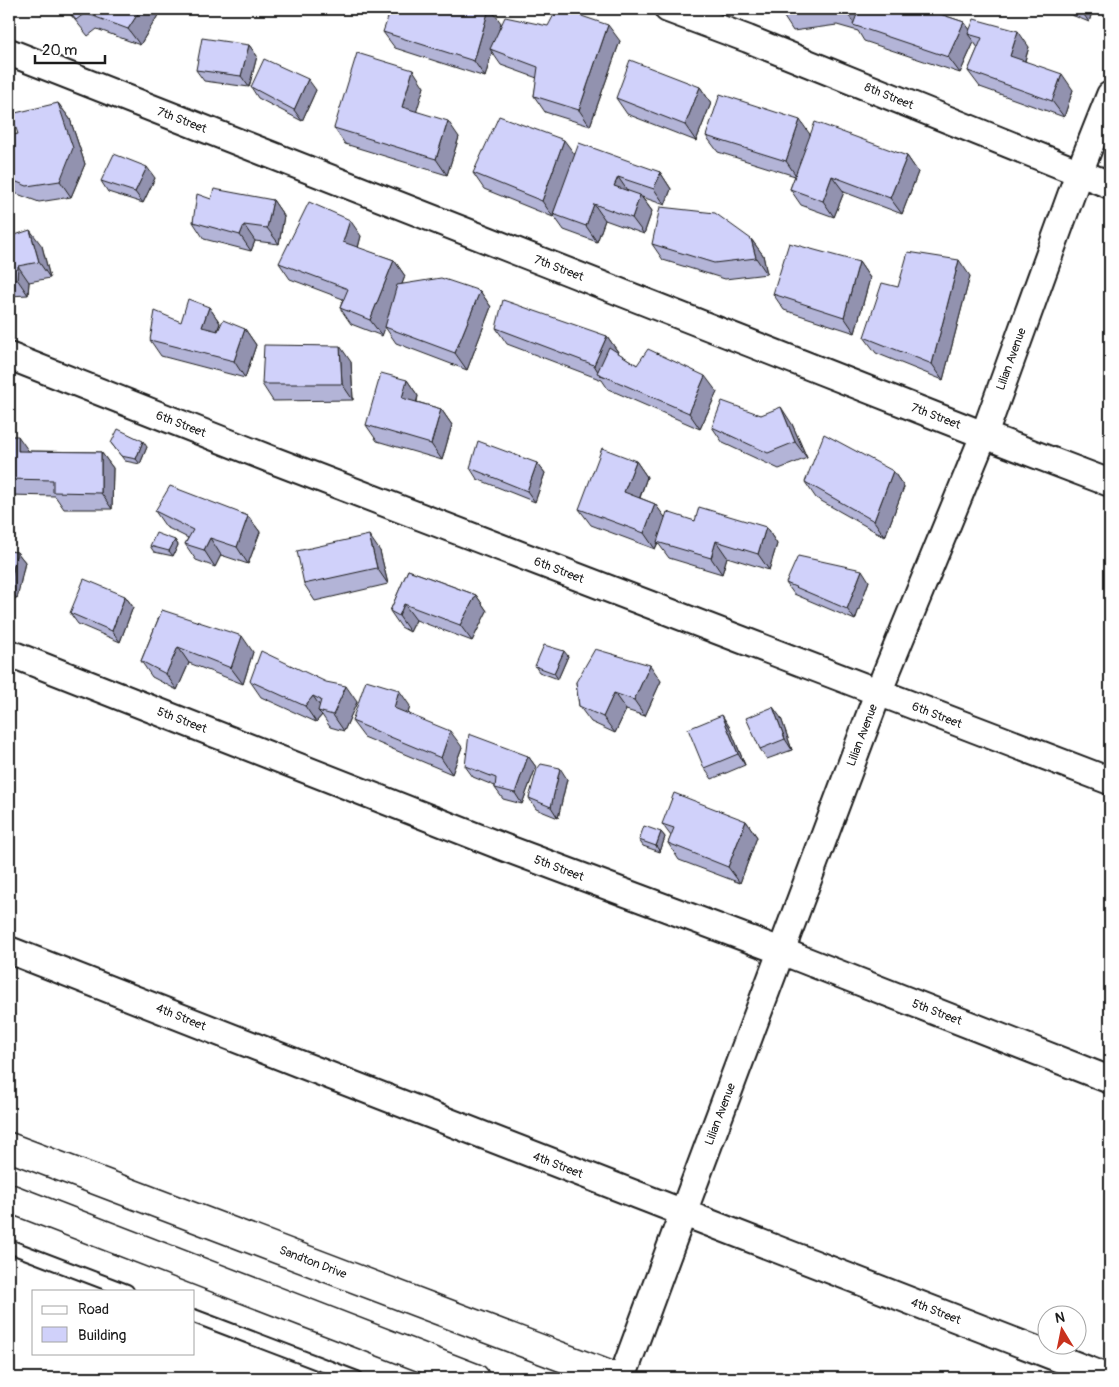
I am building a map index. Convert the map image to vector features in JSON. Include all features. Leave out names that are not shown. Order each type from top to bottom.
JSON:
[{"type":"main road","name":"Sandton Drive","points":[[9,1146],[617,1378]]},
{"type":"main road","points":[[9,1198],[472,1378]]},
{"type":"street","name":"8th Street","points":[[668,9],[748,39],[1110,185]]},
{"type":"street","name":"7th Street","points":[[9,52],[1110,483]]},
{"type":"street","name":"Lilian Avenue","points":[[622,1378],[878,693],[984,435],[1079,173],[1110,95]]},
{"type":"street","name":"6th Street","points":[[9,356],[280,463],[1110,781]]},
{"type":"street","name":"5th Street","points":[[9,652],[494,843],[781,951],[1110,1080]]},
{"type":"street","name":"4th Street","points":[[9,950],[1109,1378]]},
{"type":"lane","points":[[9,1246],[123,1290]]},
{"type":"lane","points":[[195,1316],[357,1378]]},
{"type":"building","points":[[67,9],[141,9],[128,29],[85,13],[76,20]]},
{"type":"building","points":[[391,9],[489,9],[474,61],[383,32]]},
{"type":"building","points":[[557,9],[608,25],[579,110],[534,96],[538,67],[490,49],[505,17],[548,26]]},
{"type":"building","points":[[782,9],[825,9],[782,14]]},
{"type":"building","points":[[826,9],[851,9],[849,16]]},
{"type":"building","points":[[859,9],[925,9],[964,22],[948,57],[853,25]]},
{"type":"building","points":[[974,19],[1018,31],[1010,56],[1062,74],[1052,101],[968,71],[982,38],[968,34]]},
{"type":"building","points":[[202,38],[249,45],[241,76],[196,70]]},
{"type":"building","points":[[357,53],[413,70],[402,107],[448,121],[436,159],[334,128]]},
{"type":"building","points":[[264,59],[308,79],[294,110],[251,87]]},
{"type":"building","points":[[630,60],[700,87],[685,125],[616,98]]},
{"type":"building","points":[[720,94],[800,120],[786,161],[706,136]]},
{"type":"building","points":[[58,103],[73,148],[60,181],[27,186],[9,179],[9,136],[18,134],[11,114]]},
{"type":"building","points":[[499,116],[564,140],[542,201],[473,173]]},
{"type":"building","points":[[815,122],[907,156],[890,198],[832,176],[823,201],[790,189]]},
{"type":"building","points":[[579,143],[660,172],[654,189],[618,177],[614,186],[640,195],[632,218],[594,204],[586,226],[553,214]]},
{"type":"building","points":[[114,154],[147,167],[135,192],[101,181]]},
{"type":"building","points":[[214,189],[273,200],[267,228],[244,225],[240,235],[193,222],[197,194],[211,199]]},
{"type":"building","points":[[309,202],[350,220],[343,242],[394,260],[370,320],[340,308],[348,289],[279,263]]},
{"type":"building","points":[[660,207],[715,213],[751,239],[756,258],[714,263],[652,244]]},
{"type":"building","points":[[30,230],[39,262],[18,266],[17,279],[9,280],[9,237]]},
{"type":"building","points":[[789,243],[859,262],[844,317],[773,294]]},
{"type":"building","points":[[908,252],[959,260],[932,364],[864,337],[882,283],[898,287]]},
{"type":"building","points":[[441,278],[480,291],[455,353],[385,327],[397,285]]},
{"type":"building","points":[[188,299],[209,307],[202,327],[218,331],[223,320],[245,329],[234,361],[150,340],[155,311],[181,322]]},
{"type":"building","points":[[503,300],[607,336],[594,365],[496,328]]},
{"type":"building","points":[[264,345],[340,346],[342,384],[262,384]]},
{"type":"building","points":[[609,347],[637,365],[648,349],[705,376],[689,413],[597,373]]},
{"type":"building","points":[[381,373],[407,380],[402,398],[441,409],[431,444],[366,425]]},
{"type":"building","points":[[722,401],[761,415],[781,407],[795,442],[768,453],[712,427]]},
{"type":"building","points":[[118,429],[143,441],[136,459],[121,456],[111,443]]},
{"type":"building","points":[[824,434],[893,471],[874,521],[805,482]]},
{"type":"building","points":[[9,436],[18,436],[18,451],[101,452],[101,493],[53,492],[53,480],[9,479]]},
{"type":"building","points":[[478,441],[537,463],[527,491],[470,468]]},
{"type":"building","points":[[602,448],[636,461],[624,492],[655,504],[644,533],[579,509]]},
{"type":"building","points":[[170,486],[248,516],[237,547],[210,538],[204,550],[185,544],[193,530],[155,511]]},
{"type":"building","points":[[699,507],[766,527],[758,554],[716,541],[711,558],[657,542],[667,512],[695,521]]},
{"type":"building","points":[[156,533],[175,540],[169,551],[150,546]]},
{"type":"building","points":[[369,535],[377,568],[304,584],[297,551]]},
{"type":"building","points":[[9,551],[17,552],[9,588]]},
{"type":"building","points":[[798,556],[862,570],[847,609],[786,583]]},
{"type":"building","points":[[408,570],[476,595],[460,625],[404,604],[399,616],[390,611]]},
{"type":"building","points":[[84,579],[125,596],[112,631],[70,613]]},
{"type":"building","points":[[162,610],[242,636],[231,668],[178,647],[166,674],[141,661]]},
{"type":"building","points":[[544,645],[564,651],[554,673],[535,666]]},
{"type":"building","points":[[595,649],[650,665],[634,700],[614,693],[603,717],[579,706],[576,682]]},
{"type":"building","points":[[261,651],[326,682],[346,686],[333,715],[318,711],[321,700],[313,696],[305,706],[250,681]]},
{"type":"building","points":[[366,680],[399,690],[394,708],[450,731],[441,758],[352,721]]},
{"type":"building","points":[[773,707],[785,739],[760,749],[746,718]]},
{"type":"building","points":[[722,715],[738,754],[704,768],[688,729]]},
{"type":"building","points":[[469,734],[528,756],[515,793],[495,788],[496,778],[465,766]]},
{"type":"building","points":[[541,764],[560,768],[551,807],[529,798],[537,769]]},
{"type":"building","points":[[674,793],[746,821],[728,867],[668,843],[674,828],[662,824]]},
{"type":"building","points":[[644,826],[661,832],[656,846],[639,840]]}]
